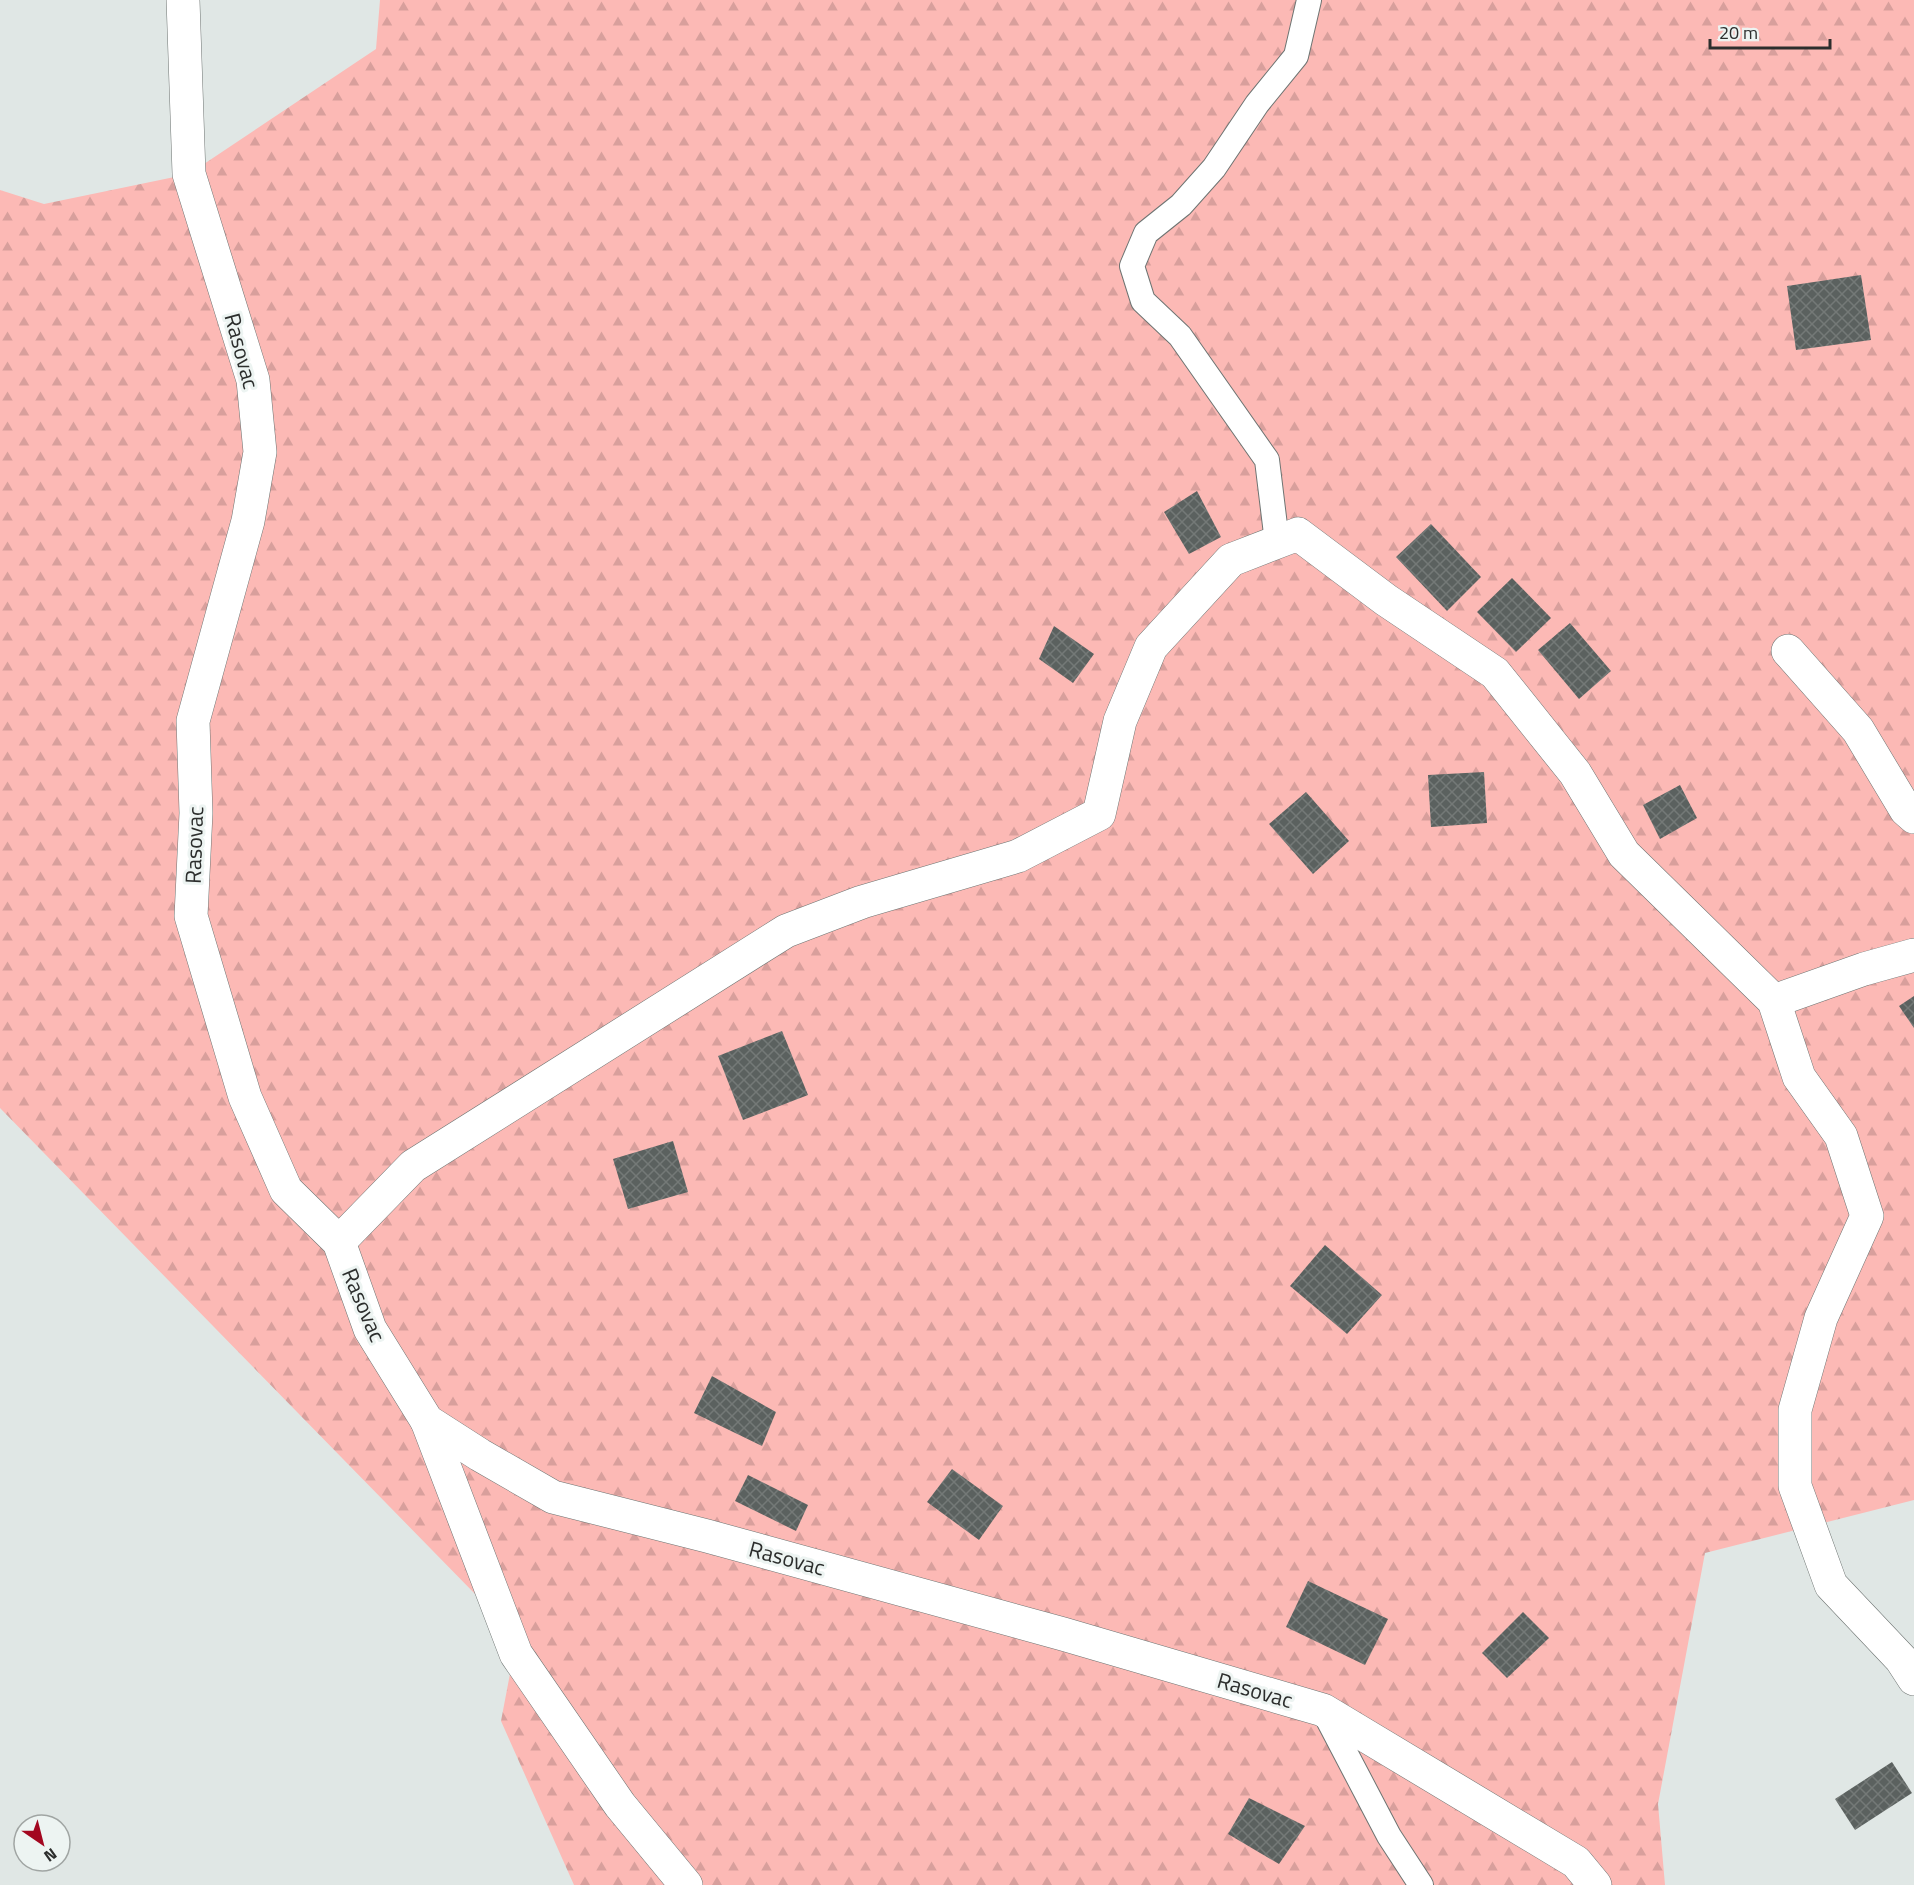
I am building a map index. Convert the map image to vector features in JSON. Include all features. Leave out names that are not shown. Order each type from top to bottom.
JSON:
[{"type":"street","name":"Rasovac","points":[[183,0],[189,174],[253,380],[260,452],[248,521],[193,721],[196,813],[191,916],[245,1097],[286,1190],[339,1242],[370,1329],[427,1421],[553,1497],[707,1536],[994,1615],[1323,1710],[1576,1862],[1595,1885]]},
{"type":"street","points":[[339,1242],[413,1166],[786,931],[862,902],[1018,856],[1100,814],[1120,721],[1151,647],[1231,560],[1298,534],[1386,600],[1495,673],[1575,773],[1624,854],[1774,1001],[1799,1077],[1840,1136],[1867,1216],[1821,1318],[1795,1410],[1795,1486],[1831,1585],[1901,1659],[1914,1678]]},
{"type":"street","points":[[1788,651],[1858,730],[1906,810],[1914,817]]},
{"type":"street","points":[[1774,1001],[1864,969],[1914,955]]},
{"type":"street","points":[[427,1421],[516,1654],[620,1805],[686,1885]]},
{"type":"lane","points":[[1277,542],[1267,460],[1180,336],[1143,301],[1132,266],[1146,232],[1181,205],[1214,168],[1257,104],[1296,56],[1309,0]]},
{"type":"lane","points":[[1323,1710],[1389,1836],[1421,1885]]},
{"type":"green space","points":[[380,0],[1914,0],[1914,1500],[1705,1553],[1658,1804],[1665,1885],[574,1885],[501,1721],[517,1637],[0,1108],[0,190],[44,204],[189,174],[376,49]]},
{"type":"building","points":[[1861,275],[1871,340],[1796,350],[1787,286]]},
{"type":"building","points":[[1197,491],[1221,537],[1189,554],[1164,512]]},
{"type":"building","points":[[1431,524],[1481,577],[1447,611],[1396,557]]},
{"type":"building","points":[[1512,578],[1551,618],[1516,652],[1477,612]]},
{"type":"building","points":[[1570,623],[1611,671],[1579,699],[1538,650]]},
{"type":"building","points":[[1054,626],[1094,654],[1073,683],[1039,659]]},
{"type":"building","points":[[1484,772],[1487,823],[1431,827],[1428,775]]},
{"type":"building","points":[[1680,785],[1697,818],[1660,839],[1643,805]]},
{"type":"building","points":[[1306,792],[1349,841],[1313,874],[1269,824]]},
{"type":"building","points":[[1914,996],[1914,1028],[1899,1006]]},
{"type":"building","points":[[782,1031],[808,1095],[743,1120],[718,1056]]},
{"type":"building","points":[[673,1141],[688,1192],[628,1209],[613,1159]]},
{"type":"building","points":[[1325,1245],[1382,1295],[1347,1334],[1290,1286]]},
{"type":"building","points":[[712,1376],[776,1412],[762,1446],[694,1413]]},
{"type":"building","points":[[952,1469],[1003,1506],[979,1540],[927,1502]]},
{"type":"building","points":[[748,1475],[808,1505],[796,1531],[735,1501]]},
{"type":"building","points":[[1308,1581],[1388,1619],[1365,1665],[1286,1627]]},
{"type":"building","points":[[1523,1612],[1549,1638],[1507,1678],[1482,1653]]},
{"type":"building","points":[[1892,1762],[1912,1793],[1855,1830],[1835,1799]]},
{"type":"building","points":[[1249,1798],[1305,1826],[1279,1864],[1228,1834]]}]
